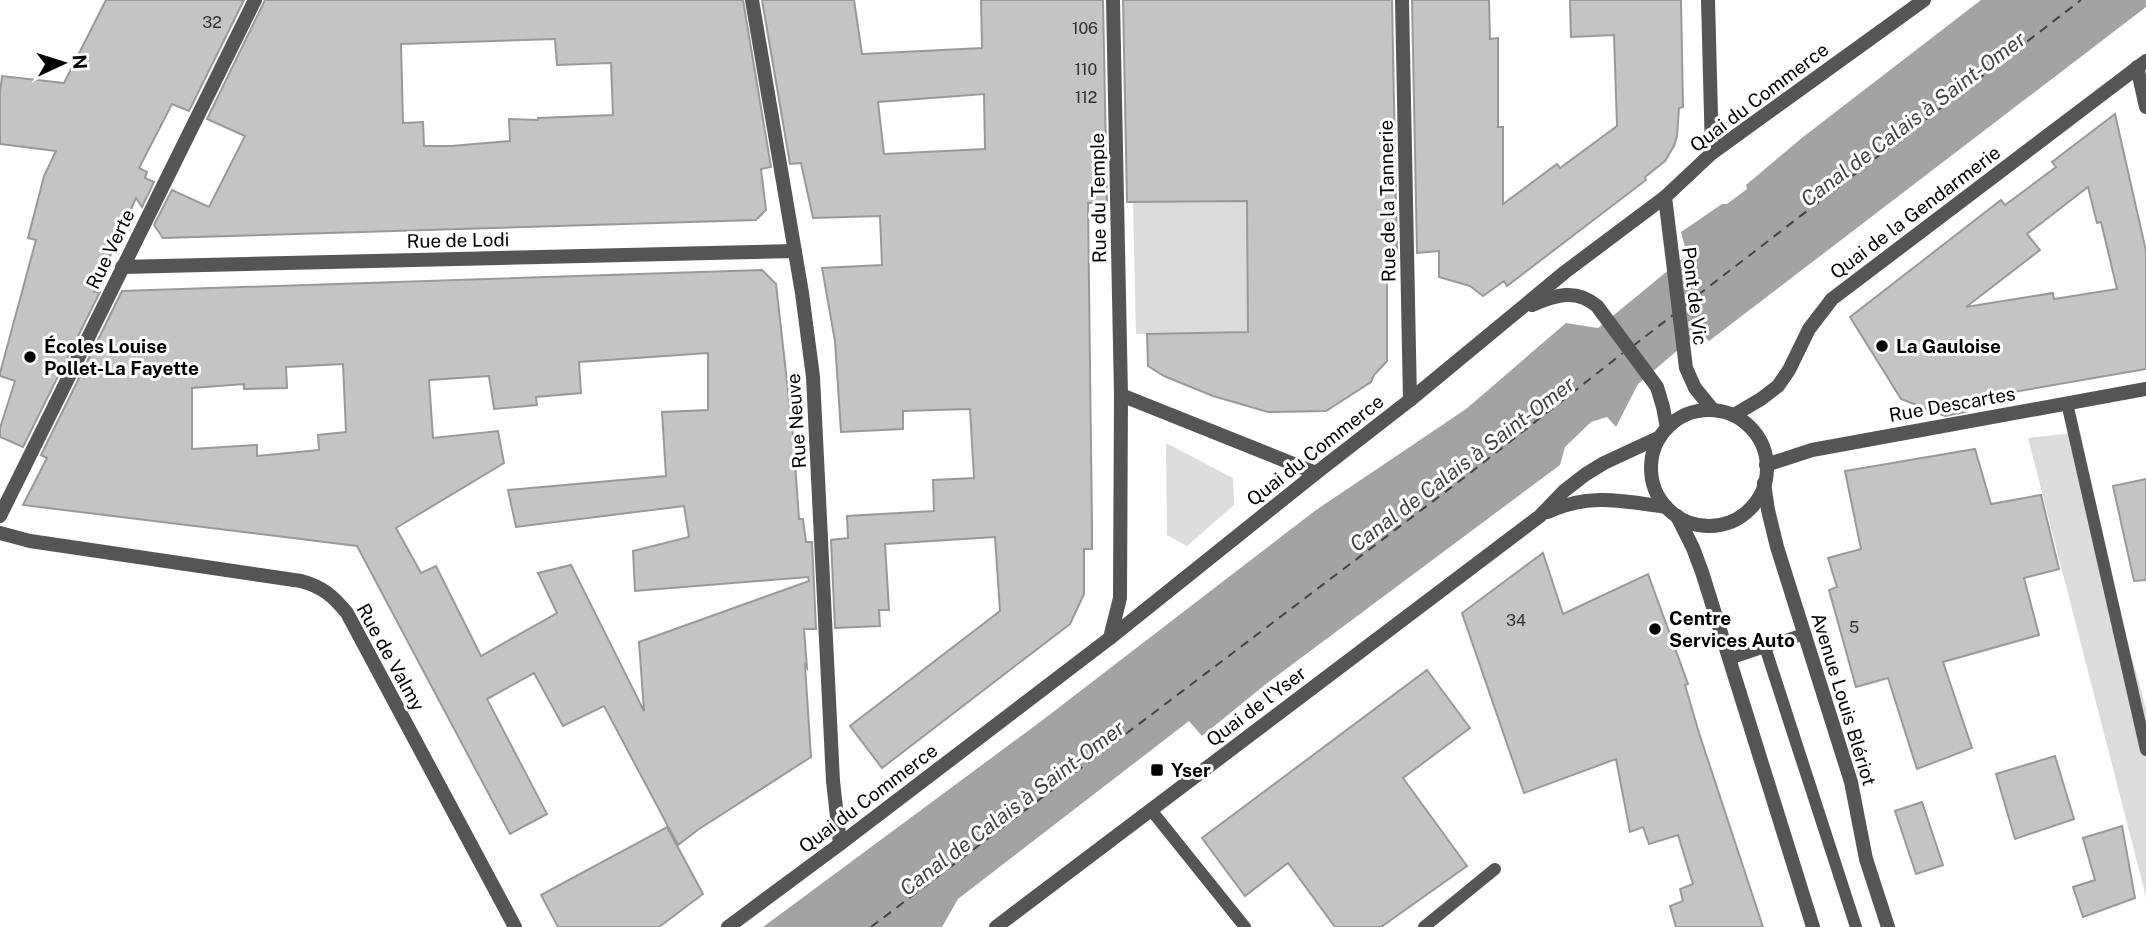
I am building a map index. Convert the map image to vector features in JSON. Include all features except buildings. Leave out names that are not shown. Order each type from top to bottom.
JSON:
[{"type":"street","name":"Rue Verte","points":[[0,516],[255,0]]},
{"type":"street","name":"Rue Neuve","points":[[752,0],[796,251],[817,415],[833,780],[840,844]]},
{"type":"street","name":"Rue du Temple","points":[[1110,638],[1120,598],[1121,395],[1113,0]]},
{"type":"street","name":"Rue de la Tannerie","points":[[1402,0],[1410,400]]},
{"type":"street","points":[[1708,0],[1712,153]]},
{"type":"street","name":"Quai du Commerce","points":[[728,927],[1110,638],[1410,400],[1565,272],[1665,198],[1712,153],[1924,0]]},
{"type":"street","points":[[2142,64],[2146,107]]},
{"type":"street","name":"Quai de la Gendarmerie","points":[[1734,415],[1778,386],[1809,329],[1832,299],[2142,64]]},
{"type":"street","name":"Pont de Vic","points":[[1665,198],[1686,368],[1695,388],[1713,410]]},
{"type":"street","name":"Rue de Lodi","points":[[122,267],[796,251]]},
{"type":"street","points":[[1518,311],[1565,294],[1586,298],[1601,311],[1651,378],[1661,398],[1663,432]]},
{"type":"street","name":"Rue Descartes","points":[[1766,465],[1812,450],[2146,389]]},
{"type":"street","points":[[1121,395],[1316,473]]},
{"type":"street","points":[[1671,512],[1690,523],[1719,525],[1733,520],[1750,508],[1759,496],[1766,465],[1762,445],[1755,433],[1734,415],[1713,410],[1691,412],[1678,418],[1663,432],[1652,456],[1651,476],[1658,496],[1693,548],[1813,927]]},
{"type":"street","name":"Quai de l'Yser","points":[[1540,516],[1564,491],[1586,474],[1663,432]]},
{"type":"street","name":"Avenue Louis Blériot","points":[[1764,483],[1777,548],[1852,782],[1867,859],[1888,927]]},
{"type":"street","name":"Quai de l'Yser","points":[[996,927],[1540,516],[1580,500],[1620,501],[1671,512]]},
{"type":"street","name":"Rue de Valmy","points":[[0,533],[30,541],[302,581],[327,590],[347,613],[515,927]]},
{"type":"lane","points":[[2067,403],[2146,750]]},
{"type":"lane","points":[[1729,659],[1804,634]]},
{"type":"lane","points":[[1765,647],[1856,927]]},
{"type":"lane","points":[[1151,810],[1245,927]]},
{"type":"lane","points":[[1424,927],[1495,869]]},
{"type":"shaded area","points":[[1247,201],[1248,332],[1136,334],[1133,202]]},
{"type":"shaded area","points":[[2072,433],[2146,709],[2146,897],[2028,438]]},
{"type":"shaded area","points":[[1166,443],[1233,478],[1234,505],[1187,546],[1167,535]]},
{"type":"water","name":"Canal de Calais à Saint-Omer","points":[[1981,0],[2146,0],[2146,7],[1709,341],[1699,332],[1638,384],[1616,427],[1607,417],[1591,422],[1565,447],[1560,465],[1266,684],[1202,736],[1189,721],[958,899],[942,927],[763,927],[1040,722],[1316,510],[1466,409],[1566,323],[1598,328],[1687,255],[1681,232],[1747,189],[1746,185],[1803,137]]},
{"type":"ferry route","points":[[1685,305],[2081,0]]},
{"type":"ferry route","points":[[1633,346],[1673,315]]},
{"type":"ferry route","points":[[871,927],[1461,480],[1623,353]]},
{"type":"place","name":"La Gauloise","points":[[1882,346]]},
{"type":"place","name":"Écoles Louise Pollet-La Fayette","points":[[30,357]]},
{"type":"place","name":"Centre Services Auto","points":[[1655,629]]},
{"type":"place","name":"Yser","points":[[1157,770]]}]
